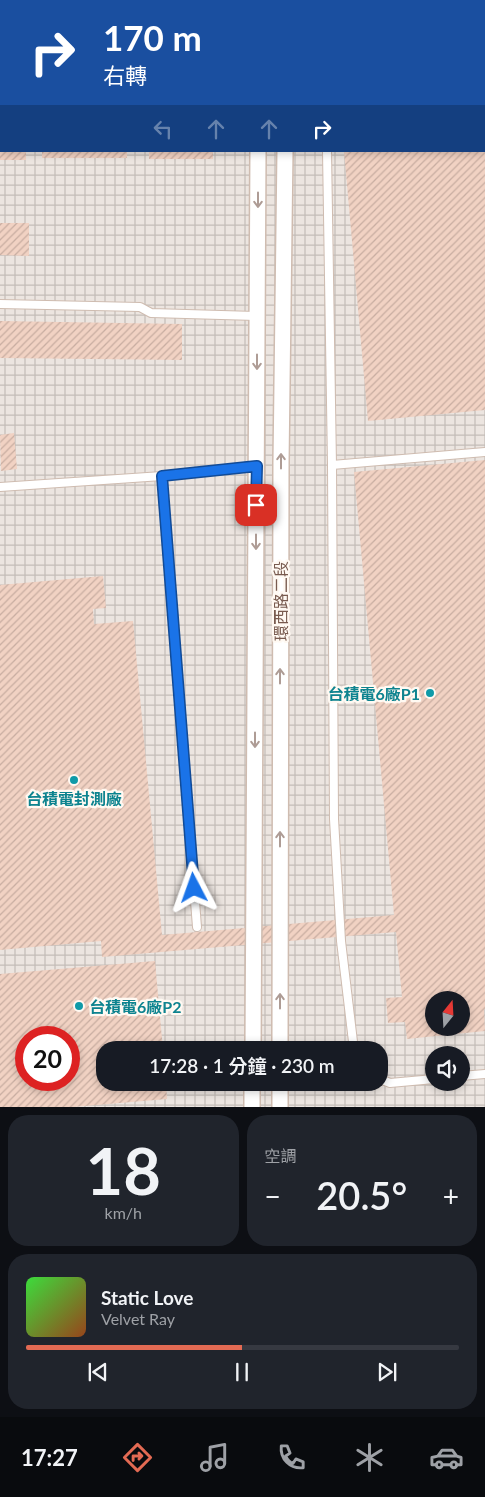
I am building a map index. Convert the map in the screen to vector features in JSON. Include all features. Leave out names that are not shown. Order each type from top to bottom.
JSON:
[{"type":"street","name":"環西路二段","points":[[253,1041],[258,152]]},
{"type":"street","name":"環西路二段","points":[[280,1041],[280,462],[285,152]]},
{"type":"street","points":[[252,1091],[252,1107]]},
{"type":"street","points":[[280,1091],[280,1107]]},
{"type":"lane","points":[[327,152],[332,466],[334,819],[341,940],[353,1041]]},
{"type":"lane","points":[[0,304],[140,307],[150,313],[257,316]]},
{"type":"lane","points":[[332,466],[485,452]]},
{"type":"lane","points":[[0,487],[162,476],[257,466]]},
{"type":"lane","points":[[162,476],[197,927]]},
{"type":"lane","points":[[470,1075],[485,1074]]},
{"type":"lane","points":[[388,1082],[425,1080]]},
{"type":"shaded area","points":[[0,152],[485,152],[485,1107],[0,1107]]},
{"type":"building","points":[[0,152],[26,152],[26,160],[0,160]]},
{"type":"building","points":[[42,152],[127,152],[127,158],[42,158]]},
{"type":"building","points":[[149,152],[213,152],[213,159],[149,159]]},
{"type":"building","points":[[344,152],[485,152],[485,410],[368,421]]},
{"type":"building","points":[[0,223],[29,223],[29,256],[0,255]]},
{"type":"building","points":[[0,321],[182,324],[182,360],[0,358]]},
{"type":"building","points":[[14,433],[17,469],[1,471],[0,435]]},
{"type":"building","points":[[485,460],[485,1031],[470,1033],[470,991],[425,991],[425,1036],[436,1036],[407,1039],[405,1022],[388,1023],[386,998],[402,997],[396,932],[102,957],[101,941],[0,950],[0,585],[103,576],[106,608],[93,609],[94,624],[133,621],[162,935],[394,915],[354,472]]},
{"type":"building","name":"台積電6廠P2","points":[[155,961],[162,1041],[96,1041],[96,1091],[167,1091],[167,1099],[73,1107],[0,1107],[0,974]]},
{"type":"place","name":"台積電6廠P1","points":[[430,693]]},
{"type":"place","name":"台積電封測廠","points":[[74,780]]},
{"type":"place","name":"台積電6廠P2","points":[[79,1006]]},
{"type":"route","points":[[194,888],[162,476],[257,466],[256,505]]}]
